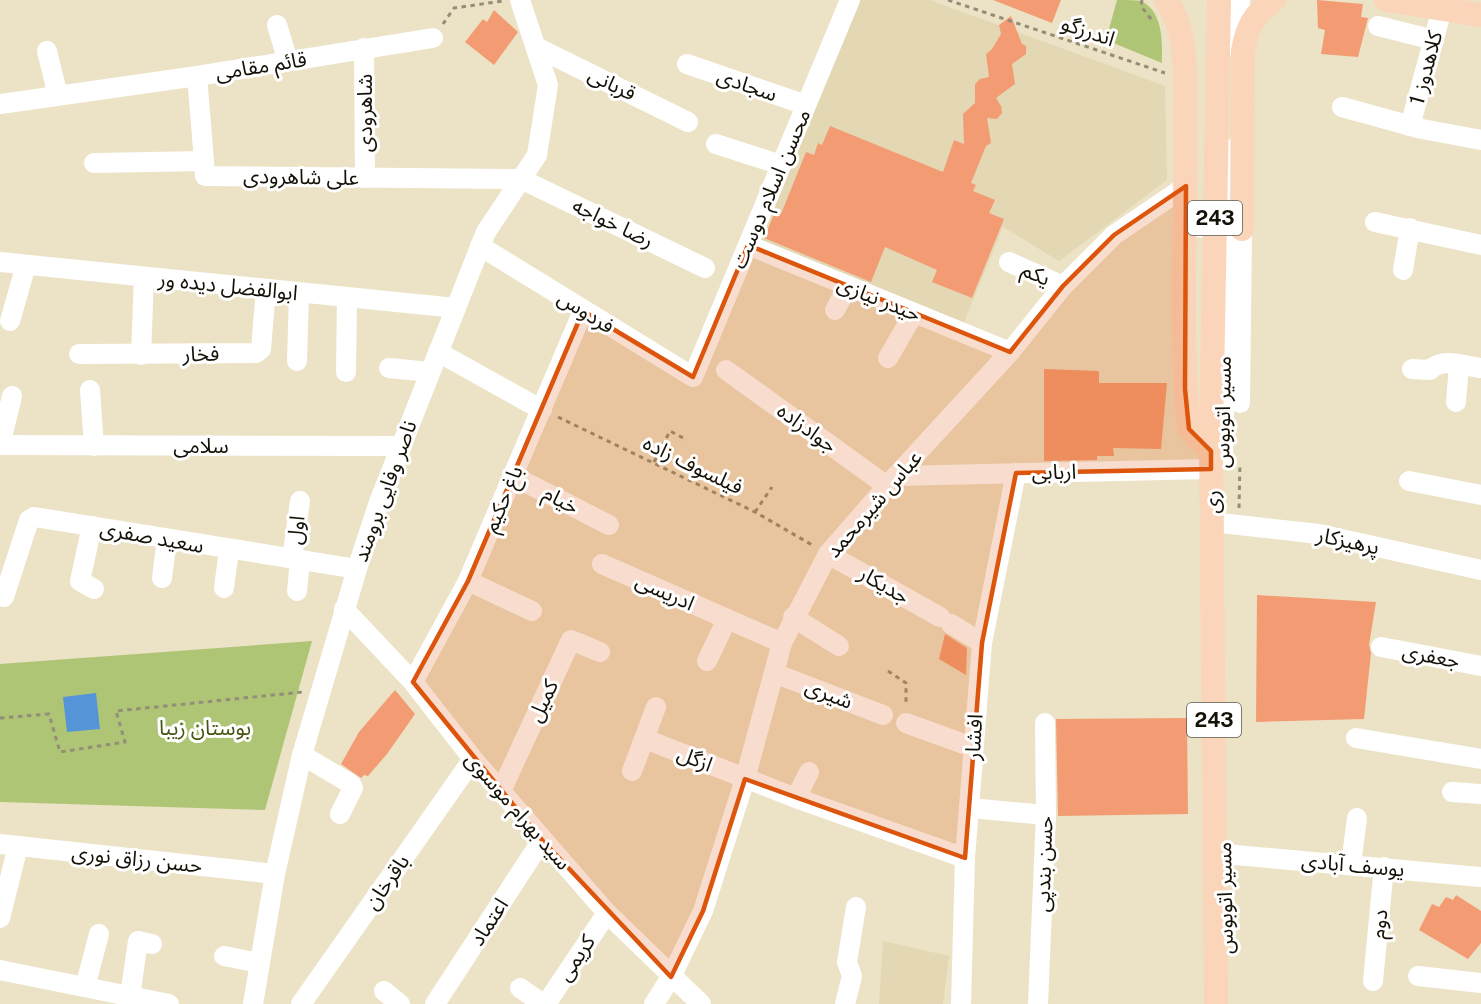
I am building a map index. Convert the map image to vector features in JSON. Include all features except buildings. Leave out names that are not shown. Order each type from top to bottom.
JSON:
[{"type":"main road","points":[[1167,0],[1176,18],[1182,39],[1184,80],[1185,389],[1189,429],[1211,452]]},
{"type":"main road","name":"ری","points":[[1216,1004],[1217,523],[1211,452],[1219,0]]},
{"type":"main road","points":[[1234,228],[1246,31],[1257,12],[1274,0]]},
{"type":"main road","points":[[1386,0],[1481,15]]},
{"type":"street","name":"ناصر وفایی برومند","points":[[253,1004],[275,874],[302,755],[357,569],[430,372],[486,232],[537,155],[548,85],[520,0]]},
{"type":"street","name":"محسن اسلام دوست","points":[[693,377],[850,0]]},
{"type":"street","name":"مسیر اتوبوس","points":[[1227,1004],[1217,523],[1234,228],[1240,0]]},
{"type":"street","name":"کلاهدوز 1","points":[[1410,126],[1442,9]]},
{"type":"street","points":[[277,25],[288,61]]},
{"type":"street","points":[[1378,26],[1434,40]]},
{"type":"street","name":"قائم مقامی","points":[[0,104],[197,76],[433,38]]},
{"type":"street","name":"قربانی","points":[[536,47],[688,122]]},
{"type":"street","name":"شاهرودی","points":[[364,48],[365,178]]},
{"type":"street","points":[[47,51],[58,96]]},
{"type":"street","name":"سجادی","points":[[687,64],[806,105]]},
{"type":"street","points":[[94,163],[204,161],[197,76]]},
{"type":"street","points":[[1342,108],[1410,126],[1481,140]]},
{"type":"street","points":[[716,144],[781,165]]},
{"type":"street","name":"علی شاهرودی","points":[[204,161],[205,176],[521,179]]},
{"type":"street","name":"رضا خواجه","points":[[521,179],[705,268]]},
{"type":"street","name":"عباس شیرمحمد","points":[[654,1004],[671,977],[703,911],[745,779],[782,644],[793,617],[828,554],[1010,352],[1063,286],[1114,235],[1186,186]]},
{"type":"street","points":[[1375,222],[1481,245]]},
{"type":"street","points":[[1186,227],[1234,228],[1240,403]]},
{"type":"street","points":[[1403,270],[1410,228]]},
{"type":"street","name":"حیدر نیازی","points":[[748,245],[1010,352]]},
{"type":"street","name":"فردوس","points":[[480,246],[693,377]]},
{"type":"street","name":"ابوالفضل دیده ور","points":[[0,262],[456,308]]},
{"type":"street","name":"یکم","points":[[1009,262],[1063,286]]},
{"type":"street","points":[[10,321],[26,265]]},
{"type":"street","points":[[141,355],[144,277]]},
{"type":"street","points":[[835,310],[848,286]]},
{"type":"street","name":"فخار","points":[[79,354],[256,353],[261,350],[266,289]]},
{"type":"street","points":[[297,361],[298,293]]},
{"type":"street","points":[[346,372],[347,298]]},
{"type":"street","name":"باغ حکیم","points":[[413,682],[468,581],[583,311]]},
{"type":"street","points":[[888,358],[914,313]]},
{"type":"street","points":[[438,352],[542,410]]},
{"type":"street","points":[[1412,369],[1430,370],[1440,362],[1481,368]]},
{"type":"street","points":[[1456,402],[1459,365]]},
{"type":"street","points":[[389,368],[430,372]]},
{"type":"street","name":"جوادزاده","points":[[726,370],[892,481]]},
{"type":"street","points":[[90,390],[94,446]]},
{"type":"street","points":[[0,445],[12,396]]},
{"type":"street","name":"سلامی","points":[[0,445],[402,446]]},
{"type":"street","name":"اربابی","points":[[892,481],[1016,473],[1211,452]]},
{"type":"street","name":"افشار","points":[[961,1004],[965,858],[982,643],[1016,473]]},
{"type":"street","name":"خیام","points":[[513,476],[609,525]]},
{"type":"street","points":[[1409,481],[1481,495]]},
{"type":"street","name":"اول","points":[[297,591],[296,560],[300,501]]},
{"type":"street","name":"سعید صفری","points":[[4,597],[29,520],[34,517],[357,569]]},
{"type":"street","name":"پرهیزکار","points":[[1217,523],[1319,534],[1481,570]]},
{"type":"street","points":[[92,526],[80,581],[94,589]]},
{"type":"street","points":[[162,578],[167,539]]},
{"type":"street","points":[[224,588],[229,550]]},
{"type":"street","name":"جدیکار","points":[[828,554],[982,643]]},
{"type":"street","name":"ادریسی","points":[[602,564],[782,644]]},
{"type":"street","points":[[468,581],[532,611]]},
{"type":"street","name":"سید بهرام موسوی","points":[[344,609],[413,682],[473,759],[607,913],[701,1004]]},
{"type":"street","points":[[793,617],[839,646]]},
{"type":"street","points":[[707,661],[727,620]]},
{"type":"street","name":"کمیل","points":[[501,791],[571,640],[600,652]]},
{"type":"street","name":"جعفری","points":[[1381,647],[1481,666]]},
{"type":"street","name":"شیری","points":[[774,673],[883,715]]},
{"type":"street","points":[[632,771],[656,707]]},
{"type":"street","points":[[906,723],[972,747]]},
{"type":"street","name":"حسن بندپی","points":[[1038,1004],[1046,815],[1046,723]]},
{"type":"street","points":[[1356,738],[1481,759]]},
{"type":"street","name":"ازگل","points":[[645,739],[796,798],[965,858]]},
{"type":"street","points":[[302,755],[351,784],[353,788],[340,814]]},
{"type":"street","name":"باقرخان","points":[[301,1004],[473,759]]},
{"type":"street","points":[[796,798],[809,772]]},
{"type":"street","points":[[1452,792],[1481,794]]},
{"type":"street","points":[[970,808],[1046,815]]},
{"type":"street","points":[[1351,864],[1357,818]]},
{"type":"street","name":"اعتماد","points":[[435,1004],[542,840]]},
{"type":"street","points":[[0,918],[9,845]]},
{"type":"street","name":"حسن رزاق نوری","points":[[9,845],[275,874]]},
{"type":"street","name":"یوسف آبادی","points":[[1224,854],[1481,877]]},
{"type":"street","name":"دوم","points":[[1373,981],[1384,867]]},
{"type":"street","points":[[845,1004],[852,976],[847,962],[856,906]]},
{"type":"street","name":"کریمی","points":[[544,1004],[607,913]]},
{"type":"street","points":[[85,987],[99,934]]},
{"type":"street","points":[[130,996],[138,941],[152,944]]},
{"type":"street","points":[[224,956],[259,963]]},
{"type":"street","points":[[0,970],[169,1004]]},
{"type":"street","points":[[1418,976],[1481,983]]},
{"type":"street","points":[[520,988],[544,1004]]},
{"type":"street","points":[[384,991],[400,1004]]},
{"type":"path","points":[[433,38],[454,8],[506,0]]},
{"type":"path","name":"اندرزگو","points":[[948,0],[1184,80]]},
{"type":"path","points":[[1142,0],[1141,6],[1153,21]]},
{"type":"path","name":"فیلسوف زاده","points":[[542,410],[755,512],[828,554]]},
{"type":"path","points":[[654,462],[670,431],[687,440]]},
{"type":"path","points":[[755,512],[772,487]]},
{"type":"path","points":[[888,671],[906,683],[906,723]]},
{"type":"path","points":[[0,718],[49,714],[60,752],[125,742],[116,711],[320,691]]},
{"type":"highlighted area","points":[[1186,186],[1185,389],[1189,429],[1211,451],[1211,469],[1016,473],[982,643],[965,858],[745,779],[703,911],[671,977],[542,840],[413,682],[468,581],[583,311],[693,377],[748,245],[1010,352],[1063,286],[1114,235]]},
{"type":"shaded area","points":[[853,0],[930,0],[1165,86],[1167,180],[1059,261],[1003,227],[962,327],[756,244]]},
{"type":"shaded area","points":[[883,941],[949,956],[943,1004],[879,1004]]},
{"type":"green space","points":[[1117,0],[1141,1],[1154,13],[1160,29],[1162,63],[1106,40]]},
{"type":"green space","name":"بوستان زیبا","points":[[312,641],[265,810],[0,802],[0,664]]},
{"type":"water","points":[[96,693],[100,729],[67,732],[63,697]]}]
